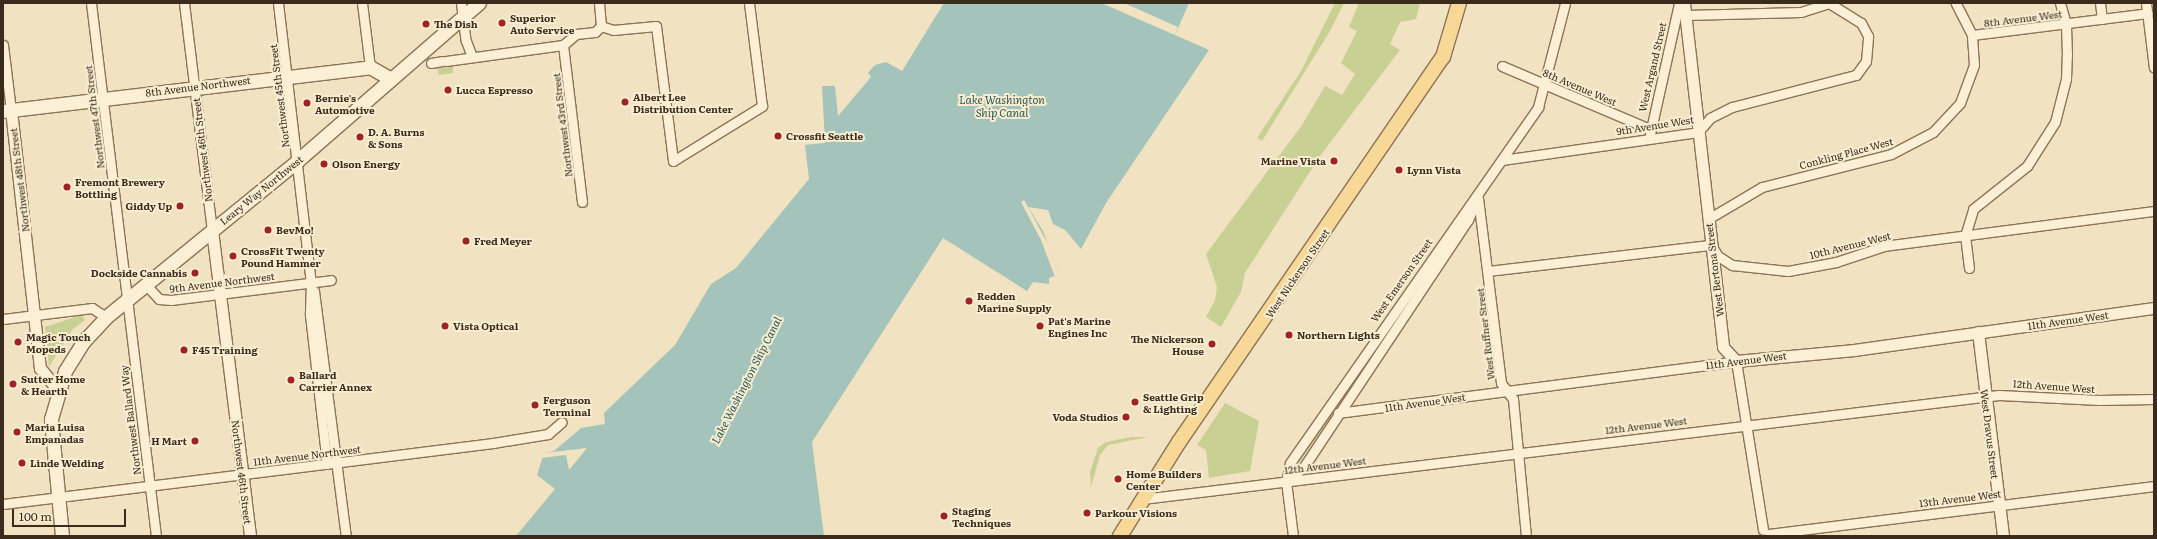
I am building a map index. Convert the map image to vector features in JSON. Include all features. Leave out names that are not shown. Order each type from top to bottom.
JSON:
[{"type":"main road","name":"Leary Way Northwest","points":[[62,536],[51,426],[58,390],[75,353],[106,317],[297,161],[479,3]]},
{"type":"main road","name":"West Nickerson Street","points":[[1120,536],[1142,499],[1443,57],[1460,3]]},
{"type":"main road","name":"8th Avenue Northwest","points":[[7,111],[195,86],[370,68]]},
{"type":"main road","points":[[370,68],[391,79]]},
{"type":"street","name":"Northwest 47th Street","points":[[91,3],[127,301]]},
{"type":"street","name":"Northwest 46th Street","points":[[184,3],[250,536]]},
{"type":"street","name":"Northwest 45th Street","points":[[278,3],[288,76],[311,282],[317,301],[331,464],[346,536]]},
{"type":"street","points":[[362,3],[370,68]]},
{"type":"street","points":[[461,3],[462,17],[472,57]]},
{"type":"street","points":[[598,3],[601,26]]},
{"type":"street","points":[[601,26],[613,30],[656,26],[673,161],[762,106],[749,3]]},
{"type":"street","name":"West Emerson Street","points":[[1286,481],[1303,468],[1338,413],[1468,220],[1478,198],[1538,107],[1546,84],[1564,3]]},
{"type":"street","name":"West Argand Street","points":[[1650,133],[1679,3]]},
{"type":"street","name":"West Bertona Street","points":[[1684,3],[1723,347],[1736,361]]},
{"type":"street","points":[[1686,14],[1801,12],[1829,3]]},
{"type":"street","name":"9th Avenue West","points":[[1502,160],[1650,133],[1698,132],[1722,111],[1844,79],[1856,74],[1866,61],[1868,36],[1861,23],[1829,3]]},
{"type":"street","points":[[1956,3],[1972,35]]},
{"type":"street","points":[[1969,268],[1965,236],[1973,209],[2027,166],[2055,122],[2066,79],[2066,24],[2060,3]]},
{"type":"street","points":[[2100,3],[2102,19]]},
{"type":"street","points":[[2146,3],[2154,68]]},
{"type":"street","name":"8th Avenue West","points":[[1972,35],[2148,13]]},
{"type":"street","points":[[431,63],[563,45],[576,34],[595,32],[601,26]]},
{"type":"street","name":"Conkling Place West","points":[[1708,219],[1762,187],[1891,154],[1927,136],[1960,103],[1974,65],[1972,35]]},
{"type":"street","name":"Northwest 48th Street","points":[[3,45],[7,111],[35,315],[40,368],[58,390]]},
{"type":"street","name":"Northwest 43rd Street","points":[[563,45],[582,202]]},
{"type":"street","name":"8th Avenue West","points":[[1502,66],[1546,84],[1650,133]]},
{"type":"street","name":"West Emerson Street","points":[[1293,536],[1286,481],[1290,463],[1322,414],[1460,214],[1478,198]]},
{"type":"street","name":"West Ruffner Street","points":[[1478,198],[1501,383],[1513,398],[1526,536]]},
{"type":"street","name":"10th Avenue West","points":[[1711,245],[1718,256],[1732,265],[1788,271],[1836,262],[1884,246],[2154,212]]},
{"type":"street","points":[[1488,270],[1711,245]]},
{"type":"street","name":"9th Avenue Northwest","points":[[146,285],[163,300],[331,280]]},
{"type":"street","name":"Northwest Ballard Way","points":[[127,301],[156,536]]},
{"type":"street","points":[[3,319],[92,308],[106,317]]},
{"type":"street","name":"11th Avenue West","points":[[1338,413],[1736,361],[1978,332],[2154,308]]},
{"type":"street","name":"West Dravus Street","points":[[1978,332],[2003,536]]},
{"type":"street","points":[[1736,361],[1764,534]]},
{"type":"street","name":"12th Avenue West","points":[[1142,499],[1986,396],[2016,394],[2099,400],[2154,399]]},
{"type":"street","name":"11th Avenue Northwest","points":[[3,504],[150,488],[548,434],[562,422]]},
{"type":"street","name":"13th Avenue West","points":[[1764,534],[2154,486]]},
{"type":"green space","points":[[1335,3],[1344,3],[1330,31],[1262,141],[1257,138],[1301,71]]},
{"type":"green space","points":[[1359,3],[1420,3],[1416,19],[1400,22],[1390,44],[1400,50],[1320,156],[1245,273],[1241,292],[1221,327],[1206,317],[1215,300],[1217,287],[1206,254],[1302,125],[1325,86],[1342,95],[1355,74],[1341,63],[1357,31],[1349,27]]},
{"type":"green space","points":[[453,65],[453,73],[439,75],[437,67]]},
{"type":"green space","points":[[81,315],[85,320],[72,330],[49,367],[45,327]]},
{"type":"green space","points":[[1370,349],[1375,353],[1294,470],[1313,433]]},
{"type":"green space","points":[[1225,403],[1259,421],[1250,471],[1209,478],[1206,450],[1197,445]]},
{"type":"green space","points":[[1131,437],[1148,437],[1108,445],[1100,455],[1091,487],[1090,472],[1098,448],[1106,442]]},
{"type":"water","name":"Lake Washington Ship Canal","points":[[944,3],[1189,3],[1175,35],[1209,50],[1106,203],[1081,249],[1065,230],[1053,224],[1048,210],[1028,207],[1043,231],[1059,274],[1049,278],[1049,284],[1033,282],[1027,291],[943,238],[812,442],[824,536],[516,536],[555,489],[537,475],[544,453],[554,451],[581,428],[605,424],[604,413],[675,345],[711,284],[736,268],[809,179],[805,145],[825,143],[822,86],[835,86],[838,116],[871,77],[868,73],[875,65],[886,62],[902,71]]},
{"type":"pier","points":[[1101,3],[1124,3],[1178,27],[1175,35]]},
{"type":"pier","points":[[1024,200],[1048,244],[1059,274],[1055,277],[1041,240],[1021,202]]},
{"type":"pier","points":[[587,448],[569,470],[566,455],[542,458],[544,453]]},
{"type":"place","name":"Superior Auto Service","points":[[502,23]]},
{"type":"place","name":"The Dish","points":[[426,24]]},
{"type":"place","name":"Lucca Espresso","points":[[448,90]]},
{"type":"place","name":"Albert Lee Distribution Center","points":[[625,102]]},
{"type":"place","name":"Bernie's Automotive","points":[[307,103]]},
{"type":"place","name":"Crossfit Seattle","points":[[778,136]]},
{"type":"place","name":"D. A. Burns & Sons","points":[[360,137]]},
{"type":"place","name":"Marine Vista","points":[[1334,161]]},
{"type":"place","name":"Olson Energy","points":[[324,164]]},
{"type":"place","name":"Lynn Vista","points":[[1399,170]]},
{"type":"place","name":"Fremont Brewery Bottling","points":[[67,187]]},
{"type":"place","name":"Giddy Up","points":[[180,206]]},
{"type":"place","name":"BevMo!","points":[[268,230]]},
{"type":"place","name":"Fred Meyer","points":[[466,241]]},
{"type":"place","name":"CrossFit Twenty Pound Hammer","points":[[233,256]]},
{"type":"place","name":"Dockside Cannabis","points":[[195,273]]},
{"type":"place","name":"Redden Marine Supply","points":[[969,301]]},
{"type":"place","name":"Vista Optical","points":[[445,326]]},
{"type":"place","name":"Pat's Marine Engines Inc","points":[[1040,326]]},
{"type":"place","name":"Northern Lights","points":[[1289,335]]},
{"type":"place","name":"Magic Touch Mopeds","points":[[18,342]]},
{"type":"place","name":"The Nickerson House","points":[[1212,344]]},
{"type":"place","name":"F45 Training","points":[[184,350]]},
{"type":"place","name":"Ballard Carrier Annex","points":[[291,380]]},
{"type":"place","name":"Sutter Home & Hearth","points":[[13,384]]},
{"type":"place","name":"Seattle Grip & Lighting","points":[[1135,402]]},
{"type":"place","name":"Ferguson Terminal","points":[[535,405]]},
{"type":"place","name":"Voda Studios","points":[[1126,417]]},
{"type":"place","name":"Maria Luisa Empanadas","points":[[17,432]]},
{"type":"place","name":"H Mart","points":[[195,441]]},
{"type":"place","name":"Linde Welding","points":[[22,463]]},
{"type":"place","name":"Home Builders Center","points":[[1118,479]]},
{"type":"place","name":"Parkour Visions","points":[[1087,513]]},
{"type":"place","name":"Staging Techniques","points":[[944,516]]}]
